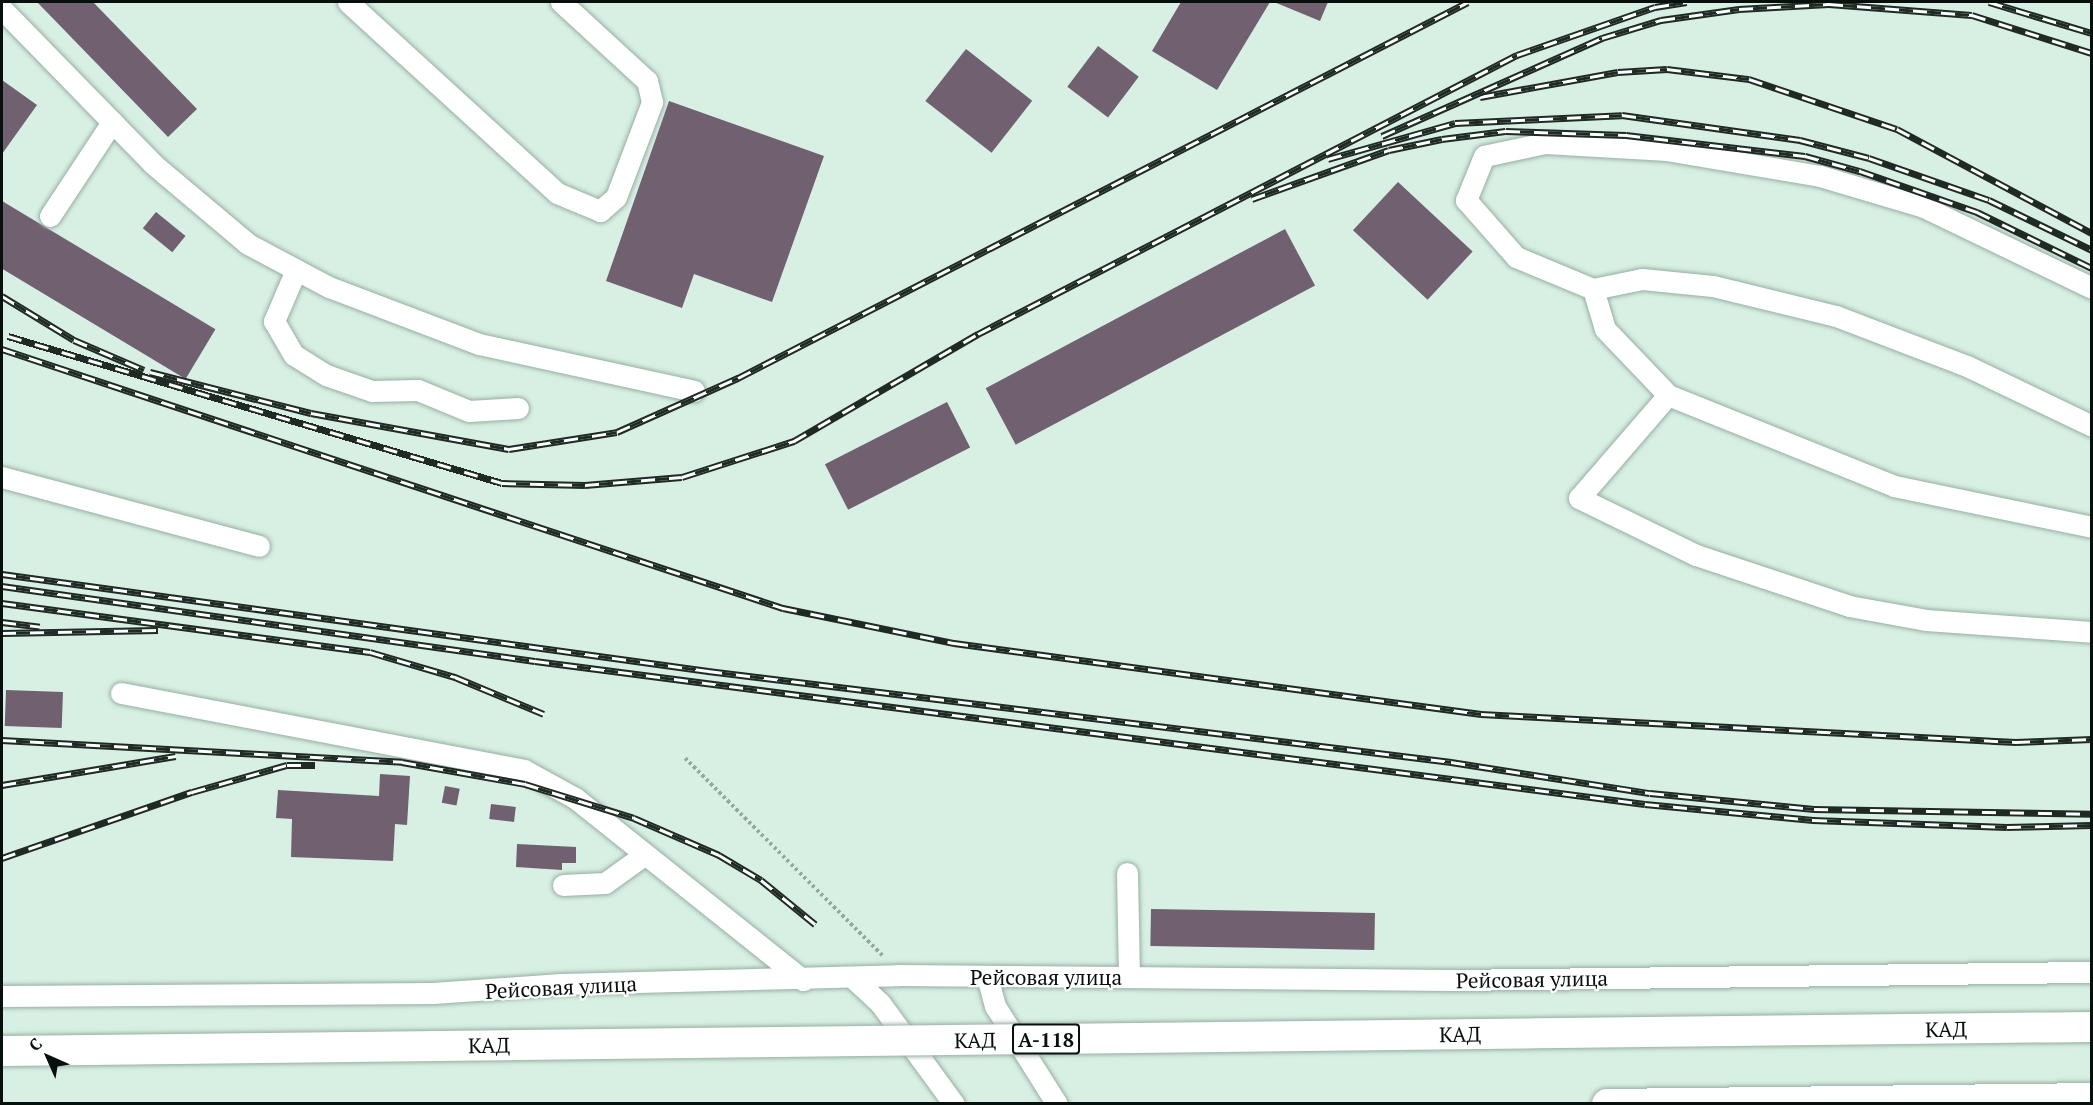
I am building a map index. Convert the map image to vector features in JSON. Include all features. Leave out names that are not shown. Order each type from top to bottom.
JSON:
[{"type":"highway","name":"КАД","points":[[2,1051],[2091,1027]]},
{"type":"highway","points":[[1607,1104],[2091,1098]]},
{"type":"street","points":[[348,2],[557,193],[600,211],[616,197],[652,102],[647,81],[561,2]]},
{"type":"street","points":[[2,9],[112,122],[206,212],[248,244],[296,270],[409,321],[479,344],[694,392]]},
{"type":"street","points":[[50,216],[112,122]]},
{"type":"street","points":[[2091,288],[1924,207],[1820,176],[1667,150],[1545,143],[1484,156],[1466,200],[1516,257],[1593,289],[1642,279],[1713,286],[1836,316],[1968,366],[2091,426]]},
{"type":"street","points":[[296,270],[274,321],[294,354],[326,375],[372,391],[418,390],[469,411],[518,408]]},
{"type":"street","points":[[1593,289],[1605,329],[1668,395],[1894,486],[2091,527]]},
{"type":"street","points":[[1668,395],[1579,498],[1696,555],[1849,606],[1926,620],[2091,632]]},
{"type":"street","points":[[2,477],[259,546]]},
{"type":"street","points":[[121,693],[524,770],[575,798],[803,980]]},
{"type":"street","points":[[563,885],[605,883],[644,855]]},
{"type":"street","points":[[1127,873],[1129,976]]},
{"type":"street","name":"Рейсовая улица","points":[[2,996],[433,993],[561,984],[803,980],[898,975],[988,980],[1129,976],[1451,980],[2091,972]]},
{"type":"street","points":[[852,977],[880,1003],[954,1104]]},
{"type":"street","points":[[988,980],[995,1006],[1057,1104]]},
{"type":"path","points":[[685,758],[898,975]]},
{"type":"building","points":[[37,2],[93,2],[197,109],[168,137]]},
{"type":"building","points":[[1181,2],[1270,2],[1217,90],[1152,51]]},
{"type":"building","points":[[1274,2],[1328,2],[1320,21]]},
{"type":"building","points":[[1098,46],[1139,77],[1108,117],[1067,87]]},
{"type":"building","points":[[966,49],[1032,101],[992,153],[925,101]]},
{"type":"building","points":[[2,80],[37,105],[2,154]]},
{"type":"building","points":[[669,101],[824,156],[772,302],[694,274],[682,308],[606,281]]},
{"type":"building","points":[[1398,182],[1473,252],[1428,300],[1353,230]]},
{"type":"building","points":[[2,201],[215,329],[186,379],[2,269]]},
{"type":"building","points":[[156,212],[186,236],[172,252],[143,228]]},
{"type":"building","points":[[1285,229],[1315,286],[1016,445],[986,388]]},
{"type":"building","points":[[947,402],[970,447],[848,510],[825,464]]},
{"type":"building","points":[[6,690],[63,692],[62,728],[5,726]]},
{"type":"building","points":[[380,774],[410,776],[407,825],[395,824],[393,861],[291,857],[292,819],[276,818],[278,790],[379,796]]},
{"type":"building","points":[[445,786],[460,789],[456,806],[442,803]]},
{"type":"building","points":[[491,804],[516,807],[514,822],[489,819]]},
{"type":"building","points":[[517,844],[576,847],[576,863],[562,863],[562,870],[516,867]]},
{"type":"building","points":[[1151,909],[1375,913],[1374,950],[1150,946]]},
{"type":"railway","points":[[150,372],[311,413],[509,449],[617,432],[738,378],[1468,2]]},
{"type":"railway","points":[[8,336],[502,483],[585,485],[682,477],[794,441],[978,334],[1517,55],[1655,7],[1687,2]]},
{"type":"railway","points":[[1989,2],[2092,33]]},
{"type":"railway","points":[[1382,136],[1602,38],[1661,20],[1739,9],[1829,4],[1972,15],[2092,53]]},
{"type":"railway","points":[[1480,97],[1618,72],[1667,69],[1749,79],[1897,129],[2092,233]]},
{"type":"railway","points":[[1328,159],[1455,123],[1622,115],[1800,140],[1869,158],[1989,200],[2092,250]]},
{"type":"railway","points":[[1252,199],[1389,150],[1442,139],[1506,131],[1626,135],[1805,156],[1860,171],[1977,212],[2092,268]]},
{"type":"railway","points":[[2,296],[74,340],[144,370]]},
{"type":"railway","points":[[2,349],[783,608],[954,643],[1481,714],[2016,742],[2092,739]]},
{"type":"railway","points":[[2,574],[708,671],[1451,762],[1650,793],[1814,809],[2092,814]]},
{"type":"railway","points":[[2,586],[535,661],[1645,804],[1813,820],[2007,827],[2092,825]]},
{"type":"railway","points":[[2,603],[370,652],[455,677],[544,714]]},
{"type":"railway","points":[[2,622],[40,627]]},
{"type":"railway","points":[[2,633],[158,630]]},
{"type":"railway","points":[[2,740],[402,762],[525,784],[634,818],[719,855],[761,880],[815,924]]},
{"type":"railway","points":[[2,785],[176,756]]},
{"type":"railway","points":[[2,858],[192,792],[287,765],[315,765]]}]
